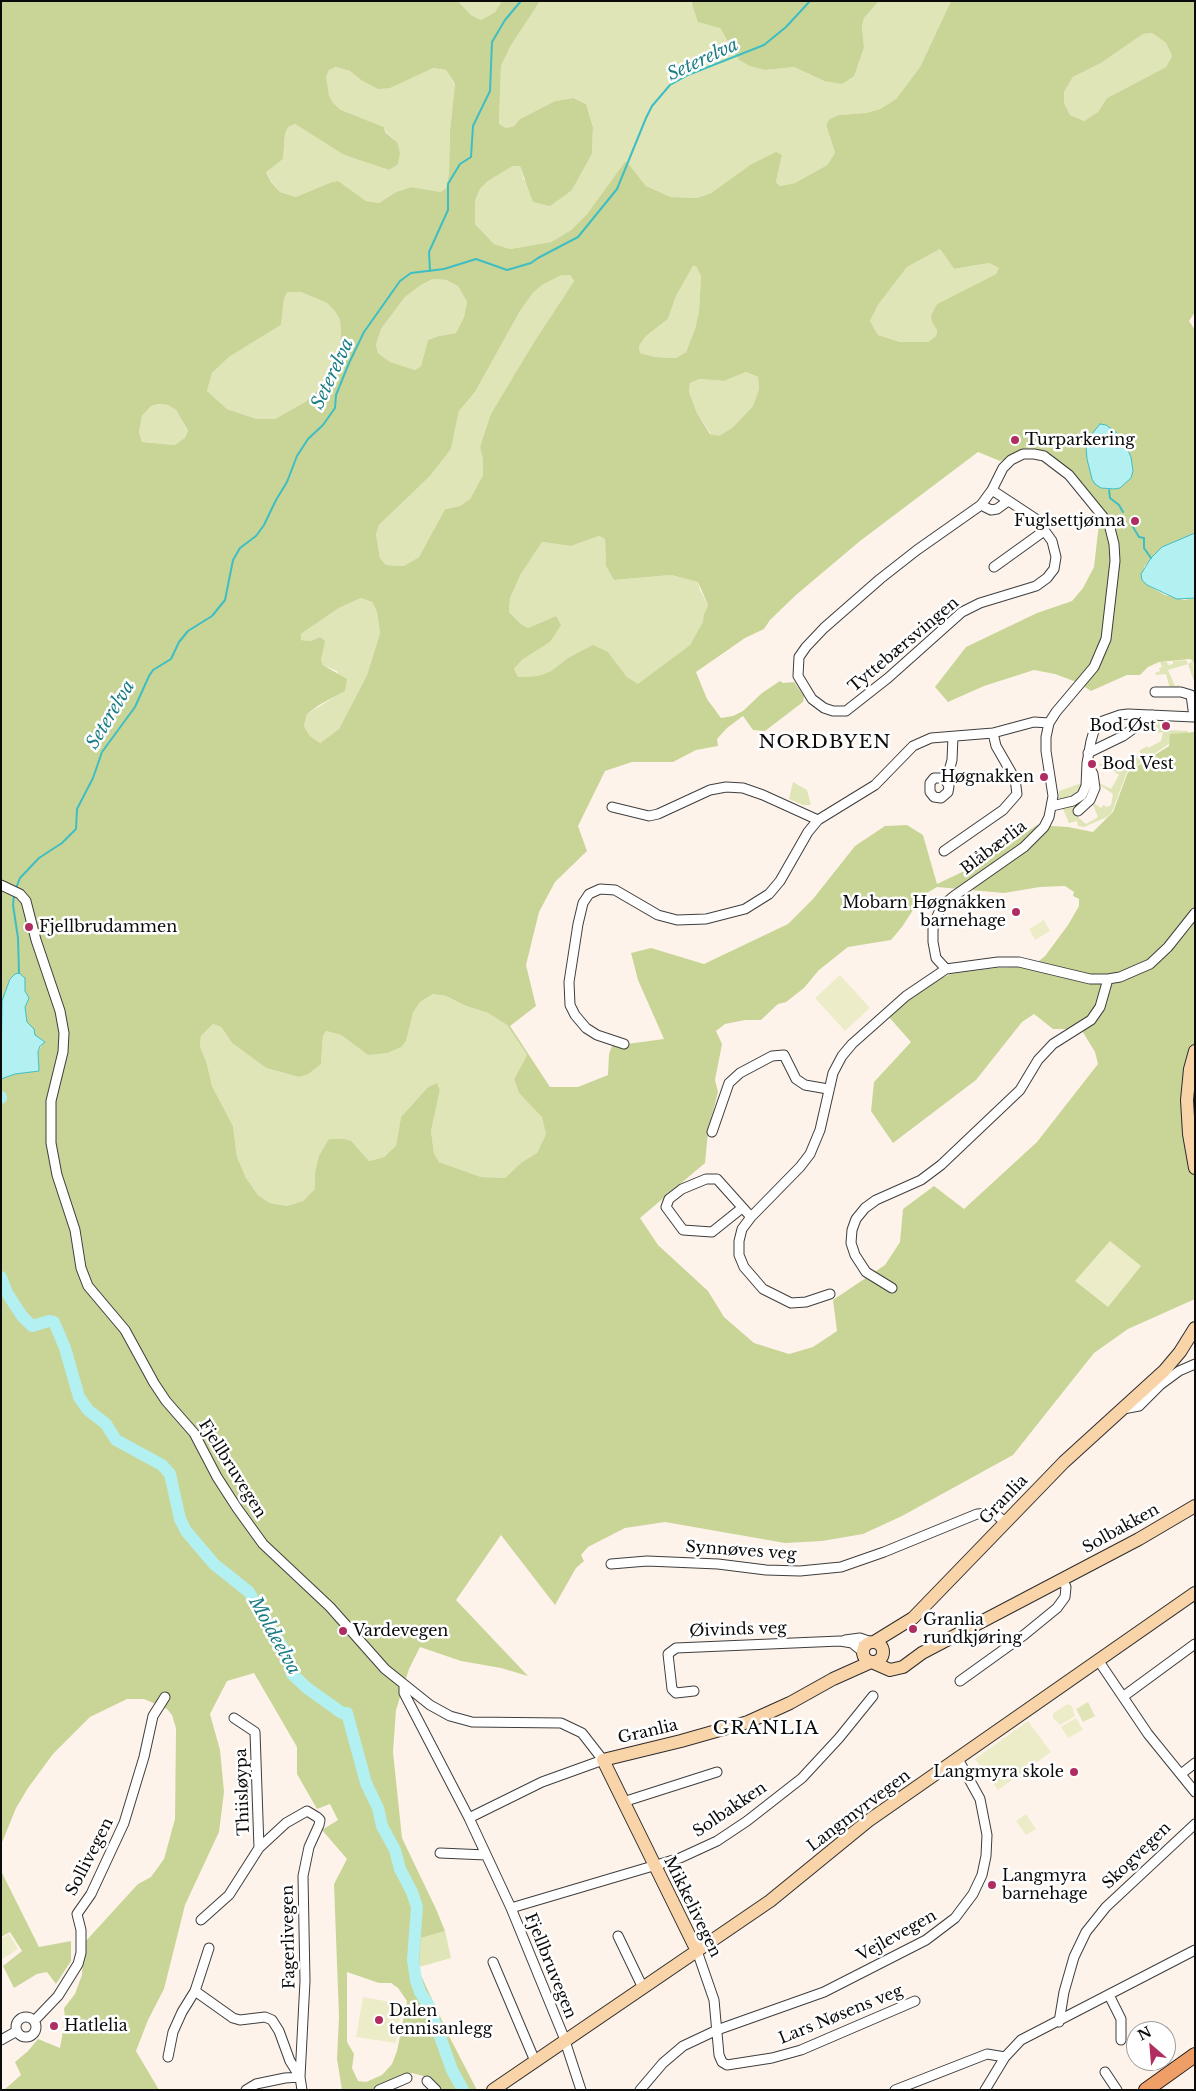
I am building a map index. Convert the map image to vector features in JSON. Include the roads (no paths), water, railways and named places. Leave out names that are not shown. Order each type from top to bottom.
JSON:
[{"type":"main road","points":[[1146,2090],[1195,2055]]},
{"type":"street","points":[[624,1044],[597,1035],[586,1028],[575,1015],[570,1005],[569,982],[577,932],[581,909],[589,894],[600,889],[615,890],[658,915],[678,920],[706,919],[745,909],[769,894],[780,881],[808,832],[818,820],[875,785],[913,746],[931,738],[953,738],[993,733],[1028,722],[1049,723],[1094,666],[1106,638],[1115,561],[1111,528],[1100,510],[1069,475],[1044,456],[1034,454],[1016,457],[1003,468],[992,490]]},
{"type":"street","name":"Tyttebærsvingen","points":[[992,490],[1027,511],[1052,541],[1056,557],[1054,569],[1047,578],[1036,586],[980,603],[962,612],[888,678],[846,711],[833,711],[824,708],[812,699],[798,676],[799,657],[806,647],[824,628],[880,579],[948,526],[981,505],[992,490]]},
{"type":"street","points":[[981,505],[991,510],[998,509],[1008,500]]},
{"type":"street","points":[[994,567],[1044,531]]},
{"type":"street","points":[[1052,806],[1073,801],[1082,795],[1087,782],[1088,758],[1094,731],[1103,722],[1120,715],[1136,714],[1194,717],[1191,694],[1155,692]]},
{"type":"street","points":[[1088,758],[1152,715]]},
{"type":"street","name":"Blåbærlia","points":[[946,969],[936,958],[933,942],[936,919],[942,907],[1036,836],[1044,827],[1054,796],[1046,743],[1049,723]]},
{"type":"street","points":[[944,851],[1003,810],[1017,794],[1015,778],[996,746],[993,733]]},
{"type":"street","points":[[944,778],[949,771],[952,760],[953,738]]},
{"type":"street","points":[[1078,811],[1090,800],[1095,788],[1088,758]]},
{"type":"street","points":[[612,807],[642,815],[658,814],[694,796],[726,786],[743,788],[762,795],[818,820]]},
{"type":"street","name":"Fjellbruvegen","points":[[3,886],[18,893],[26,901],[36,940],[60,1010],[63,1025],[63,1052],[51,1101],[50,1121],[54,1160],[75,1230],[80,1268],[88,1286],[125,1330],[154,1383],[166,1401],[194,1432],[217,1477],[264,1544],[330,1607],[385,1669],[404,1686],[404,1693],[469,1818],[511,1908],[581,2090]]},
{"type":"street","points":[[830,1294],[806,1302],[790,1303],[763,1289],[744,1267],[739,1255],[739,1240],[742,1229],[751,1217],[800,1167],[810,1154],[820,1130],[828,1089],[837,1065],[852,1044],[906,996],[946,969],[998,962],[1019,962],[1090,979],[1120,977],[1150,964],[1168,947],[1195,913]]},
{"type":"street","points":[[892,1288],[866,1272],[855,1255],[851,1243],[852,1230],[856,1219],[865,1208],[876,1200],[921,1180],[948,1158],[1020,1090],[1038,1060],[1053,1044],[1091,1020],[1100,1007],[1108,979]]},
{"type":"street","points":[[1195,1051],[1189,1077],[1187,1100],[1189,1134],[1195,1168]]},
{"type":"street","points":[[712,1132],[729,1083],[740,1073],[772,1056],[784,1055],[796,1079],[804,1084],[828,1089]]},
{"type":"street","points":[[742,1208],[712,1232],[683,1230],[666,1207],[669,1199],[682,1189],[706,1179],[717,1179],[751,1217]]},
{"type":"street","name":"Granlia","points":[[469,1818],[542,1782],[602,1760],[681,1741],[748,1722],[790,1703],[833,1679],[910,1625],[913,1618],[1064,1462],[1123,1409],[1173,1360],[1195,1328]]},
{"type":"street","points":[[1123,1409],[1139,1406],[1160,1385],[1179,1371],[1195,1364]]},
{"type":"street","name":"Solbakken","points":[[873,1652],[895,1661],[913,1659],[1139,1539],[1195,1506]]},
{"type":"street","name":"Synnøves veg","points":[[611,1564],[647,1561],[718,1564],[766,1570],[800,1571],[841,1567],[884,1552],[977,1514],[994,1513],[1005,1522]]},
{"type":"street","points":[[960,1680],[1024,1635],[1058,1608],[1065,1597],[1066,1587],[1062,1579]]},
{"type":"street","name":"Langmyrvegen","points":[[493,2090],[786,1889],[868,1821],[1195,1593]]},
{"type":"street","name":"Øivinds veg","points":[[694,1692],[676,1693],[672,1689],[668,1654],[676,1648],[840,1641],[860,1638],[873,1652]]},
{"type":"street","points":[[1124,1696],[1195,1644]]},
{"type":"street","points":[[1098,1660],[1148,1734],[1195,1792]]},
{"type":"street","name":"Mikkelivegen","points":[[404,1686],[430,1705],[450,1716],[472,1722],[560,1723],[582,1733],[602,1760],[697,1951],[711,1988],[717,2030]]},
{"type":"street","name":"Solbakken","points":[[511,1908],[654,1865],[706,1847],[747,1821],[781,1795],[818,1762],[872,1696]]},
{"type":"street","name":"Sollivegen","points":[[35,2020],[30,2017],[21,2018],[16,2025],[17,2031],[24,2037],[33,2035],[36,2030],[35,2020],[58,1996],[78,1964],[81,1953],[81,1930],[77,1914],[91,1894],[124,1823],[144,1757],[152,1716],[166,1698]]},
{"type":"street","name":"Thiisløypa","points":[[234,1718],[255,1732],[259,1848]]},
{"type":"street","name":"Vejlevegen","points":[[640,2090],[663,2063],[683,2046],[717,2030],[824,1992],[926,1940],[955,1918],[967,1904],[977,1886],[985,1866],[987,1846],[987,1825],[982,1804],[958,1759]]},
{"type":"street","points":[[1181,1774],[1195,1763]]},
{"type":"street","points":[[623,1802],[717,1772]]},
{"type":"street","name":"Fagerlivegen","points":[[201,1920],[229,1895],[259,1848],[286,1823],[307,1811],[320,1820],[309,1847],[303,1876],[305,1981],[300,2077],[302,2090]]},
{"type":"street","name":"Skogvegen","points":[[1059,2022],[1066,1983],[1074,1957],[1086,1932],[1106,1907],[1195,1824]]},
{"type":"street","points":[[440,1853],[486,1855]]},
{"type":"street","points":[[618,1936],[643,1988]]},
{"type":"street","points":[[168,2057],[173,2032],[182,2012],[195,1991],[209,1948]]},
{"type":"street","points":[[985,2090],[1005,2057],[1021,2040],[1195,1950]]},
{"type":"street","points":[[493,1962],[535,2061]]},
{"type":"street","points":[[195,1991],[233,2018],[240,2020],[265,2017],[272,2020],[279,2032],[290,2061],[300,2077],[256,2084],[246,2090]]},
{"type":"street","points":[[1109,1995],[1121,2019],[1121,2040]]},
{"type":"street","name":"Lars Nøsens veg","points":[[717,2030],[720,2059],[727,2064],[737,2064],[772,2058],[801,2050],[915,2001]]},
{"type":"street","name":"Sollivegen","points":[[1,2040],[17,2031]]},
{"type":"street","points":[[896,2090],[987,2054],[1005,2057]]},
{"type":"street","points":[[1105,2072],[1118,2090]]},
{"type":"street","points":[[379,2090],[407,2078]]},
{"type":"street","points":[[427,2080],[436,2090]]},
{"type":"water","points":[[1100,424],[1106,425],[1122,438],[1131,457],[1133,471],[1131,478],[1120,488],[1101,488],[1092,479],[1086,447],[1091,435]]},
{"type":"water","name":"Fuglsettjønna","points":[[1195,533],[1195,598],[1177,599],[1147,585],[1142,580],[1141,574],[1151,558],[1162,547]]},
{"type":"water","name":"Fjellbrudammen","points":[[19,973],[25,978],[25,991],[29,998],[25,1007],[27,1022],[34,1029],[35,1035],[45,1042],[40,1046],[38,1052],[39,1071],[15,1074],[1,1079],[2,1001],[10,979]]},
{"type":"waterway","points":[[430,271],[429,252],[448,210],[448,184],[460,164],[471,157],[473,126],[490,91],[492,42],[505,20],[521,1]]},
{"type":"waterway","name":"Seterelva","points":[[16,888],[20,878],[39,858],[62,843],[76,829],[77,809],[93,778],[102,752],[135,707],[153,670],[171,659],[179,642],[188,631],[212,616],[225,600],[233,560],[240,548],[256,536],[264,525],[287,482],[297,456],[308,439],[323,425],[335,408],[336,395],[364,332],[400,281],[411,273],[444,269],[476,259],[507,270],[531,263],[578,237],[617,189],[652,106],[670,85],[688,75],[764,45],[786,27],[810,1]]},
{"type":"waterway","points":[[1109,490],[1110,498],[1119,505],[1123,512]]},
{"type":"waterway","points":[[1133,527],[1139,537],[1144,538],[1144,548],[1151,558]]},
{"type":"waterway","name":"Seterelva","points":[[14,895],[13,905],[18,938],[19,973]]},
{"type":"waterway","name":"Moldeelva","points":[[1,1277],[7,1293],[22,1316],[32,1326],[49,1321],[54,1322],[65,1348],[79,1397],[88,1410],[106,1424],[116,1440],[162,1465],[170,1474],[180,1519],[186,1531],[214,1564],[249,1592],[286,1653],[292,1674],[307,1688],[342,1713],[347,1713],[366,1783],[378,1808],[382,1826],[395,1850],[400,1869],[412,1892],[417,1907],[413,1960],[416,1980],[420,1992],[429,2006],[452,2070],[463,2090]]},
{"type":"place","name":"Turparkering","points":[[1015,440]]},
{"type":"place","name":"Fuglsettjønna","points":[[1135,521]]},
{"type":"place","name":"Bod Øst","points":[[1166,726]]},
{"type":"place","name":"Bod Vest","points":[[1092,764]]},
{"type":"place","name":"Høgnakken","points":[[1044,777]]},
{"type":"place","name":"Mobarn Høgnakken barnehage","points":[[1016,912]]},
{"type":"place","name":"Fjellbrudammen","points":[[29,927]]},
{"type":"place","name":"Granlia rundkjøring","points":[[913,1629]]},
{"type":"place","name":"Vardevegen","points":[[343,1631]]},
{"type":"place","name":"Langmyra skole","points":[[1074,1772]]},
{"type":"place","name":"Langmyra barnehage","points":[[992,1885]]},
{"type":"place","name":"Dalen tennisanlegg","points":[[379,2020]]},
{"type":"place","name":"Hatlelia","points":[[54,2026]]},
{"type":"district","name":"NORDBYEN","points":[[825,743]]},
{"type":"district","name":"GRANLIA","points":[[766,1729]]}]
